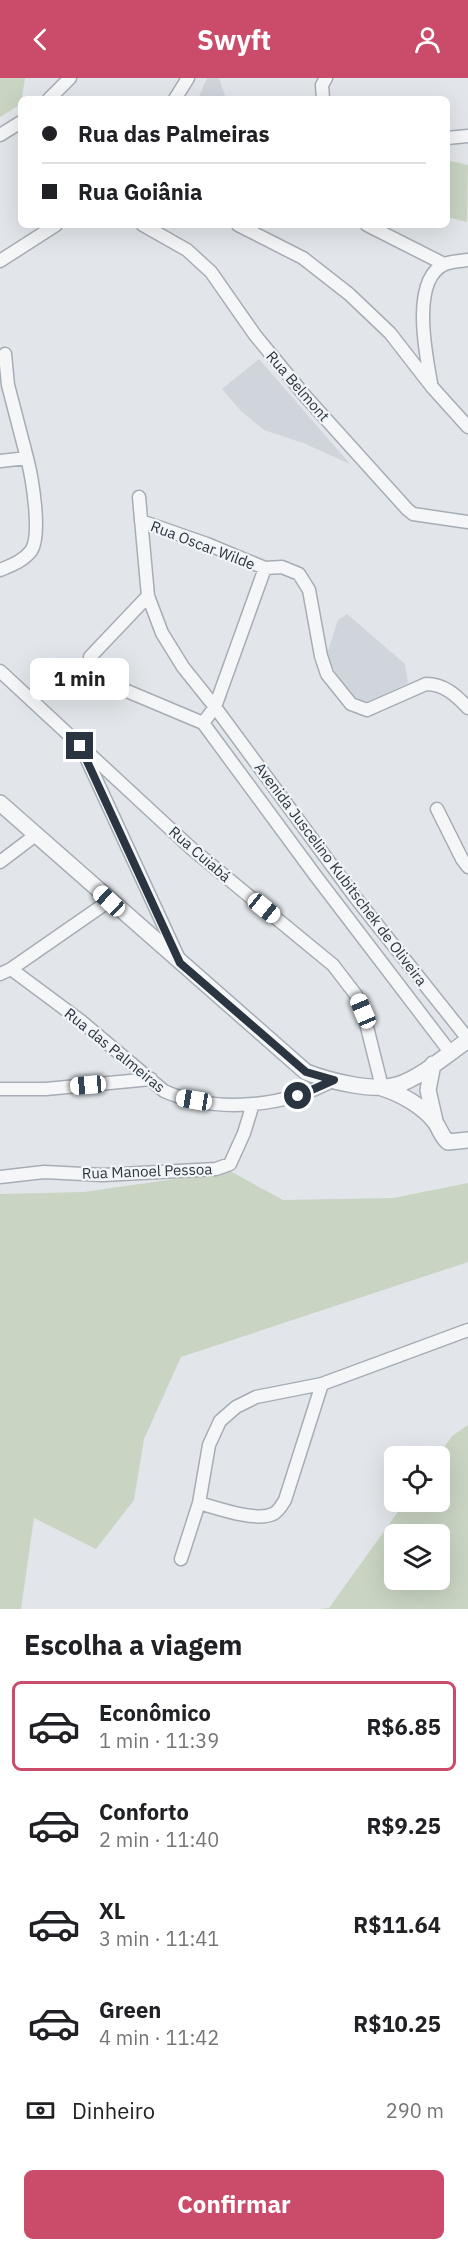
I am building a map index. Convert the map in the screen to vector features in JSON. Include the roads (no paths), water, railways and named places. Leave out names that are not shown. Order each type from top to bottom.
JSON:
[{"type":"street","points":[[52,96],[70,78]]},
{"type":"street","points":[[179,96],[188,78]]},
{"type":"street","points":[[323,96],[322,85],[326,78]]},
{"type":"street","points":[[0,135],[18,124]]},
{"type":"street","points":[[450,138],[468,136]]},
{"type":"street","points":[[0,261],[51,228]]},
{"type":"street","name":"Rua Belmont","points":[[148,228],[187,250],[211,272],[255,335],[306,398],[407,509],[413,514],[468,522]]},
{"type":"street","points":[[244,228],[303,258],[349,294],[390,333],[432,387],[468,427]]},
{"type":"street","points":[[373,228],[444,264]]},
{"type":"street","points":[[432,387],[423,339],[426,291],[432,275],[444,264],[468,260]]},
{"type":"street","points":[[0,570],[23,560],[33,548],[36,532],[31,477],[8,385],[4,354]]},
{"type":"street","points":[[0,461],[27,458]]},
{"type":"street","name":"Avenida Juscelino Kubitschek de Oliveira","points":[[139,496],[148,596],[162,633],[183,667],[355,897],[468,1039]]},
{"type":"street","name":"Rua Oscar Wilde","points":[[141,521],[207,544],[265,568],[282,567],[298,574],[309,590],[321,656],[327,674],[351,704],[367,710],[426,684],[436,684],[447,689],[468,708]]},
{"type":"street","points":[[148,596],[90,657],[91,672],[96,678],[203,723],[215,707],[265,568]]},
{"type":"street","name":"Rua Cuiabá","points":[[0,671],[192,849],[340,972],[356,995],[363,1011],[382,1087]]},
{"type":"street","name":"Avenida Juscelino Kubitschek de Oliveira","points":[[203,723],[341,910],[450,1052]]},
{"type":"street","points":[[80,746],[180,963]]},
{"type":"street","points":[[0,803],[306,1072],[334,1080],[382,1087],[407,1098],[435,1121]]},
{"type":"street","points":[[437,809],[468,867]]},
{"type":"street","points":[[0,862],[37,834]]},
{"type":"street","points":[[341,910],[355,897]]},
{"type":"street","points":[[6,971],[109,901]]},
{"type":"street","name":"Rua das Palmeiras","points":[[6,971],[81,1021],[164,1091],[180,1098],[233,1105],[253,1104],[298,1096],[334,1080]]},
{"type":"street","points":[[382,1087],[404,1082],[468,1039]]},
{"type":"street","points":[[433,1064],[428,1090],[429,1105],[442,1137],[448,1142],[468,1140]]},
{"type":"street","points":[[0,1089],[46,1089],[151,1079]]},
{"type":"street","name":"Rua Manoel Pessoa","points":[[0,1177],[44,1172],[103,1175],[216,1169],[230,1164],[244,1133],[253,1104]]},
{"type":"street","points":[[181,1559],[199,1503],[209,1445],[220,1421],[236,1407],[256,1397],[322,1384],[468,1330]]},
{"type":"street","points":[[199,1503],[230,1512],[264,1517],[275,1514],[285,1500],[322,1384]]}]
